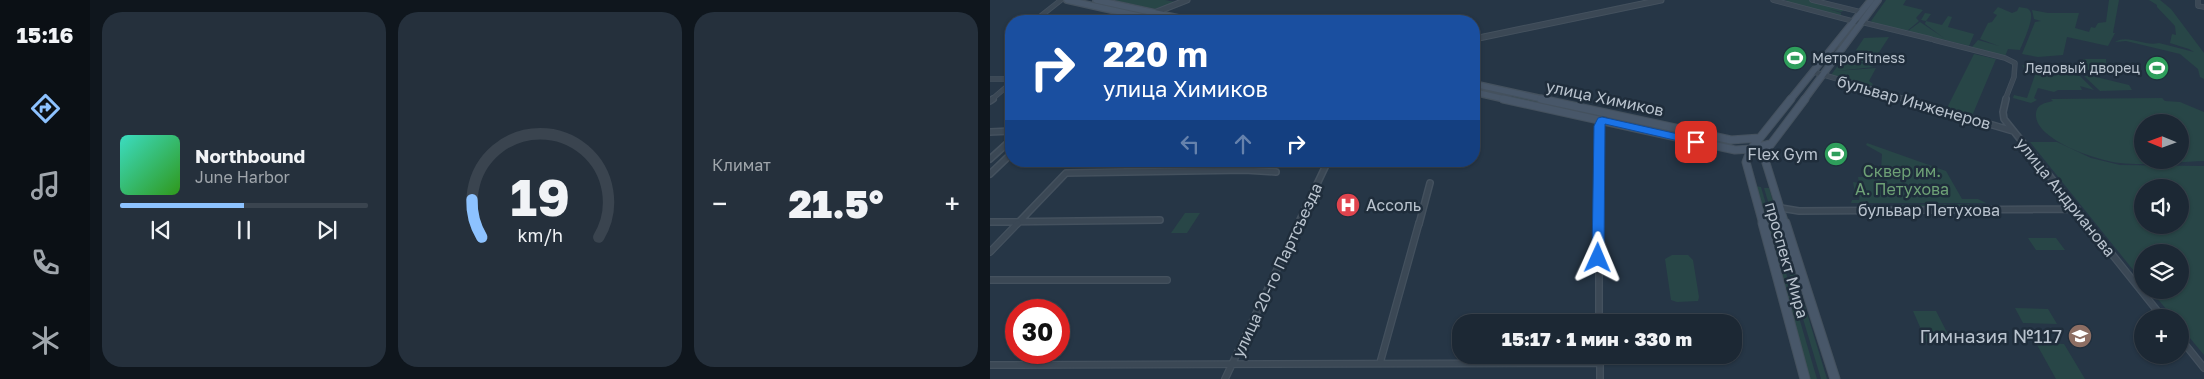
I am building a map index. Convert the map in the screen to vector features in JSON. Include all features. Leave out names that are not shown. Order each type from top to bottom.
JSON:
[{"type":"main road","points":[[1067,0],[1127,15]]},
{"type":"main road","points":[[1096,0],[1166,15]]},
{"type":"main road","name":"проспект Мира","points":[[1858,22],[1861,12],[1871,0]]},
{"type":"main road","name":"проспект Мира","points":[[1805,379],[1746,162],[1751,149],[1878,0]]},
{"type":"main road","name":"проспект Мира","points":[[1817,73],[1765,152],[1766,162],[1835,379]]},
{"type":"main road","name":"улица Химиков","points":[[1480,85],[1736,141],[1760,138]]},
{"type":"main road","name":"улица Химиков","points":[[1480,93],[1735,150],[1751,149],[1769,144]]},
{"type":"main road","name":"проспект Мира","points":[[1736,141],[1751,149],[1766,162]]},
{"type":"main road","points":[[1735,150],[1746,162]]},
{"type":"street","points":[[1042,15],[1062,0]]},
{"type":"street","points":[[1155,15],[1187,0]]},
{"type":"street","points":[[1480,38],[1661,0]]},
{"type":"street","points":[[1773,0],[1858,22]]},
{"type":"street","points":[[1812,0],[1861,12]]},
{"type":"street","points":[[2198,0],[2198,6],[2204,7]]},
{"type":"street","name":"улица Андрианова","points":[[1858,22],[2005,58],[2015,63],[2016,67],[2002,110],[2004,119],[2156,309]]},
{"type":"street","name":"бульвар Инженеров","points":[[1817,73],[2013,131]]},
{"type":"street","points":[[990,79],[1005,79]]},
{"type":"street","points":[[990,101],[1005,88]]},
{"type":"street","points":[[1599,314],[1599,126],[1606,113]]},
{"type":"street","points":[[990,132],[1005,132]]},
{"type":"street","points":[[990,159],[1005,145]]},
{"type":"street","points":[[990,174],[1005,160]]},
{"type":"street","name":"улица 20-го Партсъезда","points":[[1225,379],[1325,167]]},
{"type":"street","points":[[990,252],[1062,175],[1070,172],[1245,170],[1276,172]]},
{"type":"street","points":[[1380,363],[1430,183]]},
{"type":"street","name":"бульвар Петухова","points":[[1782,208],[1799,211],[2077,209]]},
{"type":"street","points":[[990,222],[1160,220]]},
{"type":"street","points":[[990,280],[1167,280]]},
{"type":"street","points":[[2189,349],[2204,368]]},
{"type":"street","points":[[990,365],[1452,363]]},
{"type":"street","points":[[1600,364],[1600,379]]},
{"type":"green space","points":[[1113,0],[1165,0],[1175,2],[1155,9]]},
{"type":"green space","points":[[1787,0],[1810,0],[1846,9],[1841,12],[1829,9],[1841,13],[1841,16],[1785,2]]},
{"type":"green space","points":[[1886,0],[1906,0],[1903,5],[1923,10],[1916,18],[1919,21],[1907,31],[1872,22]]},
{"type":"green space","points":[[2109,0],[2119,0],[2113,33],[2115,33],[2108,46],[2067,37],[2063,55],[2038,57],[2022,54],[2035,22],[2041,21],[2034,19],[2032,10],[2048,13],[2079,13],[2075,28],[2089,32],[2091,27],[2095,28],[2098,23],[2106,22]]},
{"type":"green space","points":[[2149,0],[2160,0],[2171,9],[2204,53],[2204,79],[2200,77],[2198,69],[2180,54],[2126,41],[2115,42],[2125,39],[2154,44],[2159,43],[2194,52],[2170,43],[2172,34],[2176,35],[2175,26],[2157,5]]},
{"type":"green space","points":[[1998,7],[2012,13],[2017,11],[2019,7],[2025,8],[2031,14],[2030,24],[2020,50],[2008,49],[2005,56],[1972,47],[1978,40],[1999,46],[1980,39],[1988,23],[1992,22],[1997,15],[1993,13]]},
{"type":"green space","points":[[1925,13],[1931,14],[1926,21],[1921,20]]},
{"type":"green space","points":[[1948,16],[1952,17],[1948,27],[1974,34],[1969,46],[1908,31],[1920,22],[1944,38],[1925,24],[1926,21],[1942,25]]},
{"type":"green space","points":[[1889,37],[1876,57],[1871,58],[1857,54],[1856,50],[1864,38]]},
{"type":"green space","points":[[1852,54],[1873,61],[1871,64],[1850,60],[1874,67],[1836,71],[1876,68],[1869,81],[1873,84],[1871,86],[1831,75],[1844,57],[1849,59]]},
{"type":"green space","points":[[1974,54],[1996,59],[1972,116],[1947,108]]},
{"type":"green space","points":[[2083,59],[2106,59],[2106,69],[2085,71]]},
{"type":"green space","points":[[2022,65],[2043,69],[2042,75],[2054,76],[2055,72],[2080,76],[2094,90],[2080,86],[2082,90],[2058,90],[2054,92],[2038,88],[2034,98],[2037,100],[2031,103],[2013,98],[2014,95],[2027,98],[2036,72],[2024,68]]},
{"type":"green space","points":[[2084,76],[2092,76],[2129,85],[2132,90],[2100,91]]},
{"type":"green space","points":[[1480,88],[1595,114],[1591,115],[1480,90]]},
{"type":"green space","points":[[2162,98],[2165,101],[2180,102],[2204,112],[2204,161],[2189,162],[2189,114],[2134,114],[2134,164],[2130,164],[2110,161],[2083,153],[2056,140],[2045,132],[2038,123],[2036,113],[2042,104],[2053,101],[2051,99]]},
{"type":"green space","points":[[2030,142],[2057,142],[2091,158],[2120,165],[2134,165],[2134,169],[2189,169],[2189,166],[2204,166],[2204,355],[2189,337],[2189,309],[2166,309],[2158,299],[2189,299],[2189,244],[2134,244],[2134,271]]},
{"type":"green space","name":"Сквер им. А. Петухова","points":[[1867,143],[1946,171],[1962,199],[1978,199],[1986,203],[1851,203],[1852,200],[1859,200],[1860,194],[1855,193],[1853,182],[1859,183],[1858,177],[1874,177],[1881,170],[1882,154],[1866,145]]},
{"type":"green space","points":[[1755,186],[1761,187],[1817,379],[1809,379]]},
{"type":"green space","points":[[1764,188],[1769,188],[1827,379],[1821,379]]},
{"type":"green space","points":[[1963,204],[1985,206],[1902,208],[1900,205]]},
{"type":"green space","points":[[1185,213],[1200,213],[1187,233],[1171,233]]},
{"type":"green space","points":[[2028,238],[2056,238],[2065,250],[2036,250]]},
{"type":"green space","points":[[1672,255],[1688,255],[1693,260],[1698,301],[1677,302],[1671,300],[1665,259]]},
{"type":"green space","points":[[2015,308],[2048,309],[2057,324],[2023,323]]},
{"type":"green space","points":[[1913,311],[1936,311],[1952,342],[1927,343]]},
{"type":"green space","points":[[2036,343],[2064,344],[2085,379],[2056,379]]},
{"type":"place","name":"МетроFitness","points":[[1795,58]]},
{"type":"place","name":"Ледовый дворец","points":[[2157,68]]},
{"type":"place","name":"Flex Gym","points":[[1836,154]]},
{"type":"place","name":"Ассоль","points":[[1348,205]]},
{"type":"place","name":"Гимназия №117","points":[[2080,336]]},
{"type":"route","points":[[1598,258],[1599,126],[1602,120],[1696,142]]}]
